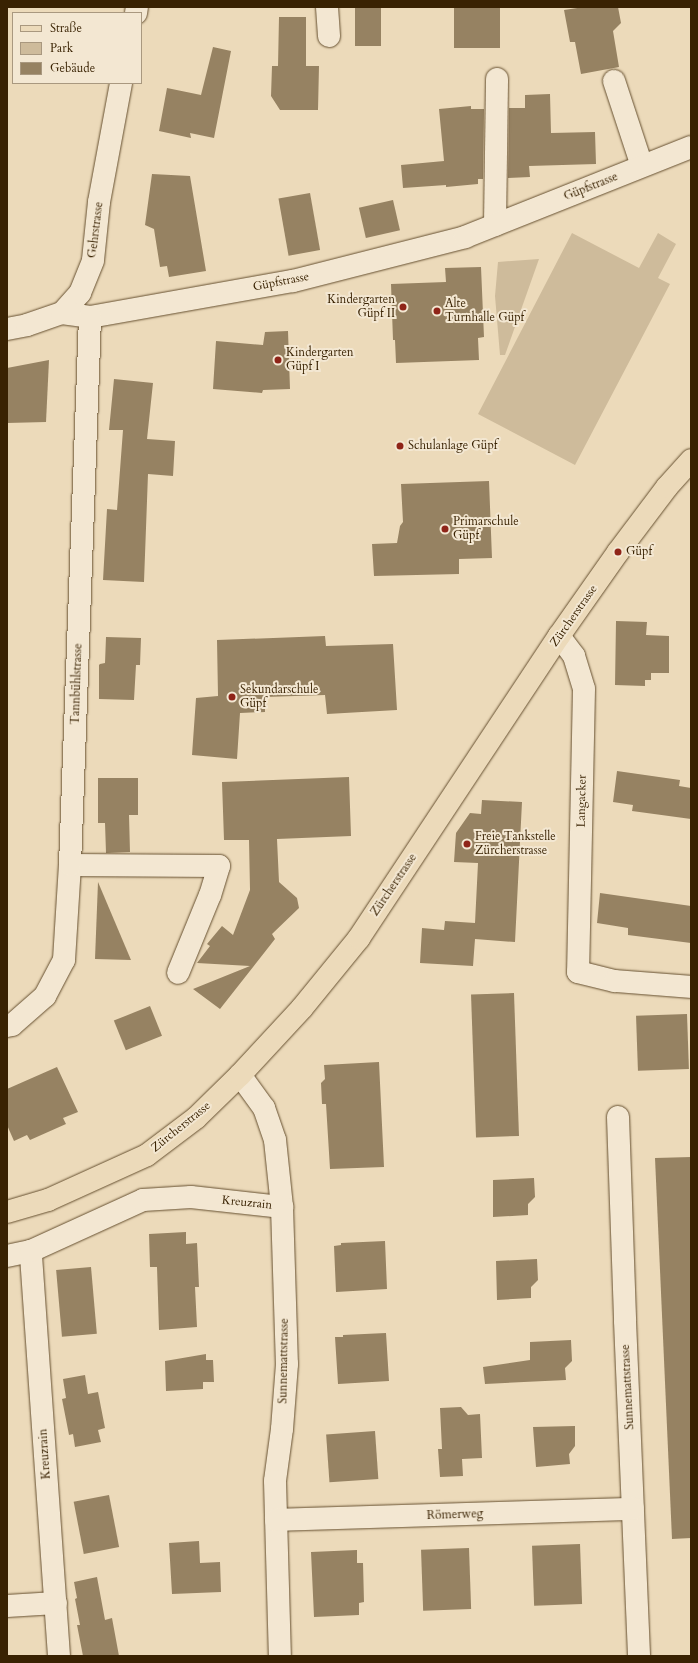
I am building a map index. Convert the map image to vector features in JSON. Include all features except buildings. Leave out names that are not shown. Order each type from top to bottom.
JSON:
[{"type":"main road","name":"Zürcherstrasse","points":[[7,1212],[48,1200],[147,1155],[196,1118],[240,1075],[302,1008],[359,938],[558,636],[667,487],[691,460]]},
{"type":"street","points":[[327,7],[329,36]]},
{"type":"street","points":[[495,225],[497,79]]},
{"type":"street","points":[[614,81],[642,166]]},
{"type":"street","name":"Gehrstrasse","points":[[7,329],[28,325],[62,313],[80,293],[93,260],[99,202],[120,84]]},
{"type":"street","name":"Güpfstrasse","points":[[62,313],[90,317],[293,281],[465,237],[691,147]]},
{"type":"street","name":"Tannbühlstrasse","points":[[7,1026],[12,1025],[45,996],[64,960],[70,865],[90,317]]},
{"type":"street","name":"Langacker","points":[[558,636],[574,656],[584,689],[578,972],[615,981],[691,987]]},
{"type":"street","points":[[70,865],[219,866],[210,895],[178,973]]},
{"type":"street","name":"Sunnemattstrasse","points":[[240,1075],[264,1108],[275,1140],[282,1206],[287,1364],[282,1429],[275,1481],[280,1656]]},
{"type":"street","name":"Sunnemattstrasse","points":[[618,1117],[624,1321],[639,1656]]},
{"type":"street","name":"Kreuzrain","points":[[7,1256],[31,1251],[143,1200],[191,1197],[282,1206]]},
{"type":"street","name":"Kreuzrain","points":[[31,1251],[56,1603],[58,1656]]},
{"type":"street","name":"Römerweg","points":[[276,1520],[633,1509]]},
{"type":"street","points":[[7,1606],[56,1603]]},
{"type":"green space","points":[[572,233],[639,268],[658,233],[676,244],[658,278],[670,284],[575,465],[478,414]]},
{"type":"green space","points":[[539,259],[505,355],[500,355],[495,296],[498,262]]},
{"type":"place","name":"Kindergarten Güpf II","points":[[403,307]]},
{"type":"place","name":"Alte Turnhalle Güpf","points":[[437,311]]},
{"type":"place","name":"Kindergarten Güpf I","points":[[278,360]]},
{"type":"place","name":"Schulanlage Güpf","points":[[400,446]]},
{"type":"place","name":"Primarschule Güpf","points":[[445,529]]},
{"type":"place","name":"Güpf","points":[[618,552]]},
{"type":"place","name":"Sekundarschule Güpf","points":[[232,697]]},
{"type":"place","name":"Freie Tankstelle Zürcherstrasse","points":[[467,844]]}]
